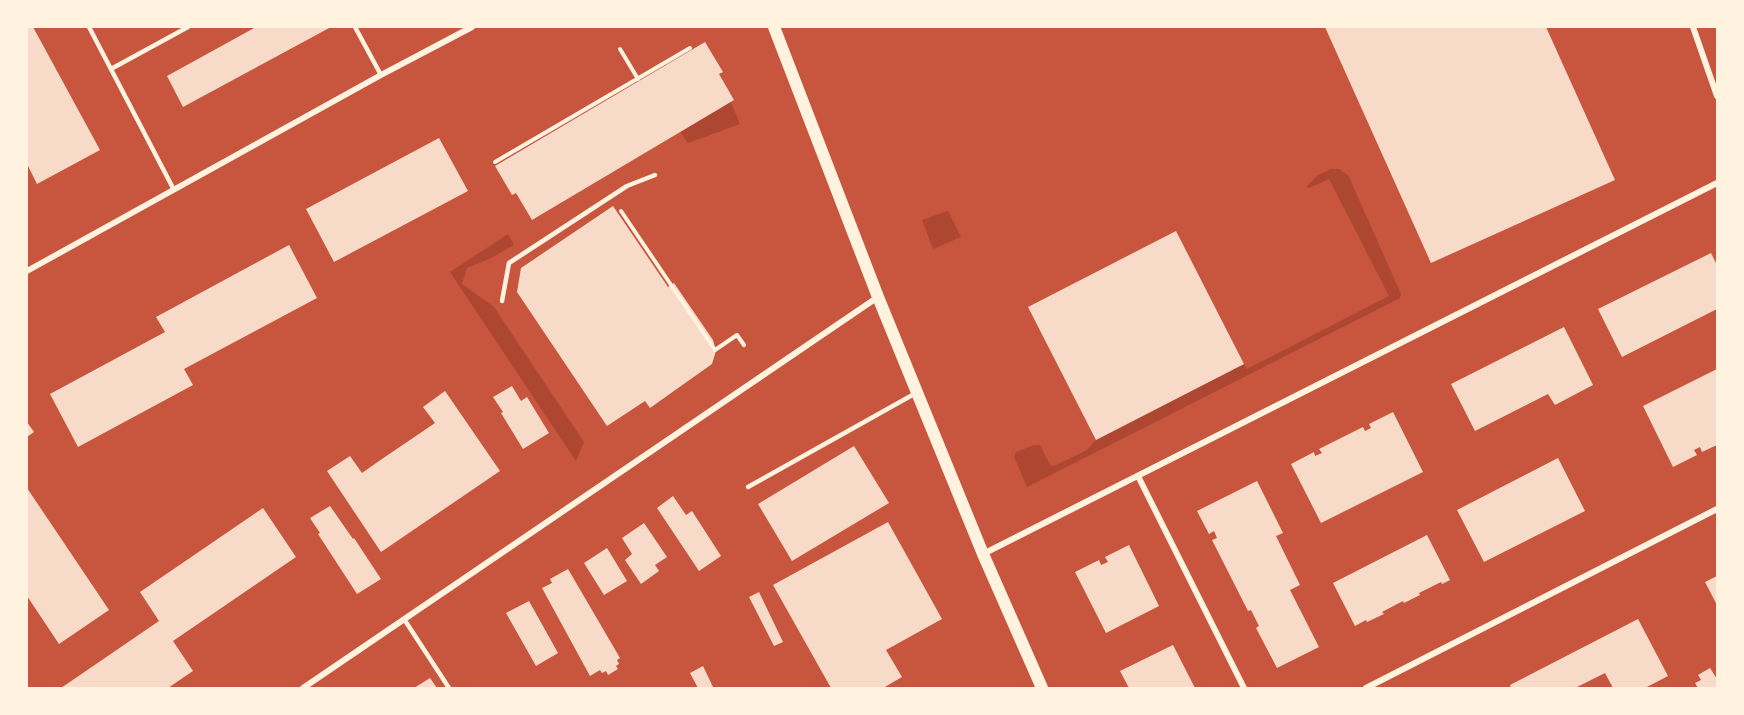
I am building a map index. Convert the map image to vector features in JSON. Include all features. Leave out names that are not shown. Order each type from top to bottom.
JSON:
[{"type":"main road","points":[[774,27],[916,392],[983,554],[1042,688]]},
{"type":"street","points":[[27,271],[472,27]]},
{"type":"street","points":[[1694,27],[1717,96]]},
{"type":"street","points":[[983,554],[1717,183]]},
{"type":"street","points":[[303,688],[878,297]]},
{"type":"street","points":[[1138,477],[1244,688]]},
{"type":"street","points":[[1366,688],[1717,509]]},
{"type":"lane","points":[[89,27],[174,190]]},
{"type":"lane","points":[[111,69],[188,27]]},
{"type":"lane","points":[[355,27],[381,75]]},
{"type":"lane","points":[[502,300],[509,262],[627,186],[655,175]]},
{"type":"lane","points":[[748,487],[916,392]]},
{"type":"lane","points":[[404,619],[449,688]]},
{"type":"path","points":[[495,162],[690,48]]},
{"type":"path","points":[[620,49],[638,79]]},
{"type":"path","points":[[617,205],[715,350],[737,335],[744,345]]},
{"type":"shaded area","points":[[731,102],[740,124],[688,143],[680,132]]},
{"type":"shaded area","points":[[1331,169],[1339,169],[1348,175],[1401,294],[1400,298],[1027,487],[1014,457],[1016,452],[1040,445],[1050,465],[1054,466],[1087,450],[1096,440],[1244,364],[1247,369],[1389,296],[1329,179],[1309,188],[1306,187],[1318,175]]},
{"type":"shaded area","points":[[948,211],[961,237],[933,249],[922,220]]},
{"type":"shaded area","points":[[508,234],[514,245],[467,268],[462,284],[494,307],[584,442],[576,461],[450,272]]},
{"type":"building","points":[[27,27],[33,27],[100,150],[37,184],[27,164]]},
{"type":"building","points":[[256,27],[331,27],[183,107],[167,76]]},
{"type":"building","points":[[1325,27],[1546,27],[1615,180],[1431,263]]},
{"type":"building","points":[[705,42],[723,72],[719,74],[734,100],[532,220],[516,193],[512,195],[495,166]]},
{"type":"building","points":[[439,138],[468,191],[334,262],[306,209]]},
{"type":"building","points":[[613,206],[668,287],[674,283],[713,340],[716,351],[712,364],[650,408],[645,401],[607,426],[517,292],[521,268]]},
{"type":"building","points":[[1176,231],[1244,364],[1096,440],[1028,307]]},
{"type":"building","points":[[289,245],[317,298],[184,369],[193,385],[78,447],[50,394],[165,332],[156,317]]},
{"type":"building","points":[[1711,253],[1717,265],[1717,309],[1622,357],[1598,309]]},
{"type":"building","points":[[1564,327],[1593,385],[1555,405],[1548,394],[1475,431],[1451,384]]},
{"type":"building","points":[[1717,369],[1717,445],[1702,452],[1700,447],[1694,450],[1697,455],[1673,467],[1643,406]]},
{"type":"building","points":[[512,386],[521,401],[527,397],[549,433],[523,449],[493,397]]},
{"type":"building","points":[[445,391],[500,471],[381,552],[327,471],[350,456],[362,473],[435,423],[423,407]]},
{"type":"building","points":[[1393,412],[1423,472],[1321,523],[1291,464],[1314,452],[1315,456],[1322,453],[1319,449],[1363,427],[1365,431],[1371,428],[1369,424]]},
{"type":"building","points":[[27,422],[34,432],[27,437]]},
{"type":"building","points":[[854,446],[889,503],[792,561],[758,504]]},
{"type":"building","points":[[1558,458],[1585,511],[1484,562],[1457,510]]},
{"type":"building","points":[[1257,481],[1283,533],[1276,536],[1300,585],[1290,590],[1319,647],[1277,668],[1256,628],[1259,626],[1251,610],[1248,611],[1212,540],[1217,538],[1214,531],[1209,534],[1197,511]]},
{"type":"building","points":[[27,488],[109,610],[59,644],[27,596]]},
{"type":"building","points":[[673,496],[686,515],[692,511],[721,556],[699,571],[657,508]]},
{"type":"building","points":[[330,506],[381,579],[357,594],[310,518]]},
{"type":"building","points":[[263,508],[296,557],[173,641],[193,671],[168,688],[61,688],[159,621],[140,592]]},
{"type":"building","points":[[888,522],[942,619],[886,650],[902,677],[883,688],[831,688],[773,585]]},
{"type":"building","points":[[644,523],[667,557],[655,565],[659,571],[641,584],[625,560],[632,554],[622,538]]},
{"type":"building","points":[[1427,535],[1450,580],[1442,584],[1441,582],[1419,593],[1420,595],[1382,612],[1384,614],[1355,626],[1333,583]]},
{"type":"building","points":[[1129,545],[1159,606],[1106,633],[1075,572],[1099,560],[1101,565],[1108,562],[1105,557]]},
{"type":"building","points":[[607,548],[627,581],[604,595],[584,563]]},
{"type":"building","points":[[568,569],[620,658],[617,660],[618,669],[608,675],[606,671],[602,673],[600,670],[590,676],[542,588],[552,583],[550,579]]},
{"type":"building","points":[[1717,576],[1717,605],[1705,582]]},
{"type":"building","points":[[759,592],[783,642],[774,646],[749,597]]},
{"type":"building","points":[[529,601],[558,653],[536,666],[506,613]]},
{"type":"building","points":[[1638,619],[1668,676],[1645,688],[1613,688],[1605,673],[1575,688],[1511,688],[1510,685]]},
{"type":"building","points":[[1173,645],[1195,688],[1129,688],[1120,671]]},
{"type":"building","points":[[703,666],[713,687],[711,688],[698,688],[690,673]]},
{"type":"building","points":[[1710,668],[1717,679],[1717,688],[1698,688],[1695,683],[1701,680],[1698,675]]},
{"type":"building","points":[[430,678],[437,688],[414,688]]}]
